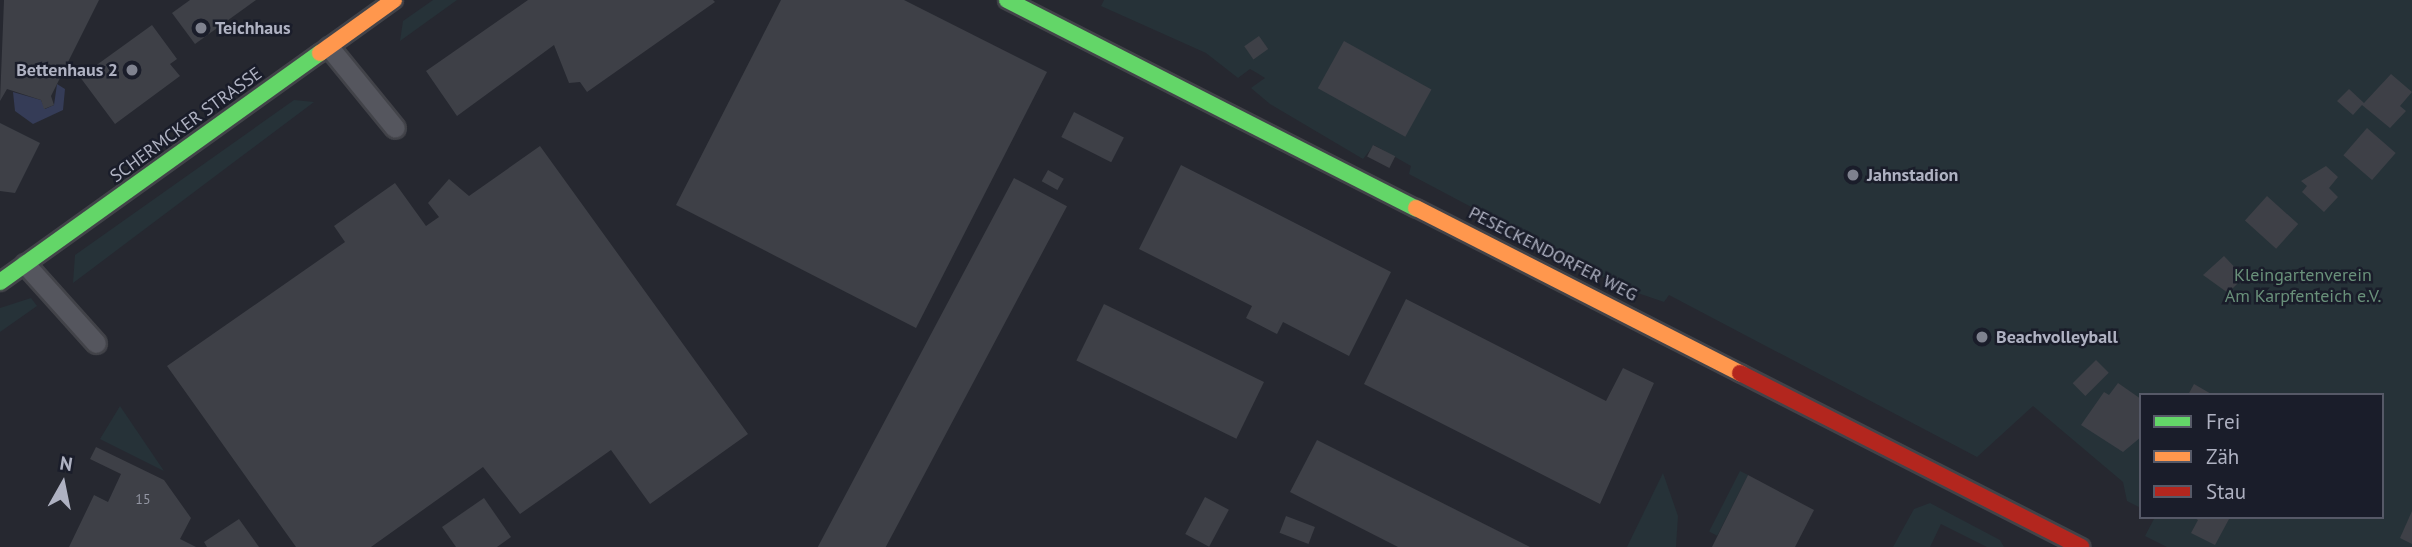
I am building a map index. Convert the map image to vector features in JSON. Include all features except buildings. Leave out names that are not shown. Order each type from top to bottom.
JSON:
[{"type":"street","name":"SCHERMCKER STRASSE","points":[[0,282],[394,0]]},
{"type":"street","name":"PESECKENDORFER WEG","points":[[1006,0],[2081,547]]},
{"type":"lane","points":[[329,47],[395,128]]},
{"type":"lane","points":[[25,264],[96,343]]},
{"type":"green space","points":[[433,0],[457,0],[400,41],[403,21]]},
{"type":"green space","name":"Jahnstadion","points":[[1104,0],[2412,0],[2412,547],[2167,547],[2145,536],[2154,519],[2384,519],[2384,393],[2139,393],[2139,507],[2127,501],[2123,482],[2033,406],[1977,457],[1669,295],[1664,302],[1626,289],[1409,174],[1411,166],[1374,145],[1363,159],[1270,104],[1251,88],[1265,78],[1257,73],[1250,69],[1238,78],[1206,53],[1101,6]]},
{"type":"green space","points":[[294,100],[314,102],[73,283],[75,255]]},
{"type":"green space","points":[[31,298],[37,306],[0,332],[0,308]]},
{"type":"green space","points":[[120,406],[164,471],[100,439]]},
{"type":"green space","points":[[1740,471],[1748,475],[1717,536],[1709,532]]},
{"type":"green space","points":[[1663,473],[1678,516],[1676,547],[1627,547]]},
{"type":"green space","points":[[1930,503],[2000,540],[2004,547],[1987,547],[1941,524],[1930,547],[1893,547],[1914,509]]},
{"type":"water","points":[[57,84],[65,89],[63,110],[33,124],[15,111],[13,92],[41,100],[45,109],[54,105]]},
{"type":"traffic: fast","points":[[1007,0],[1416,208]]},
{"type":"traffic: fast","points":[[0,282],[320,53]]},
{"type":"traffic: slow","points":[[320,53],[394,0]]},
{"type":"traffic: slow","points":[[1416,208],[1740,373]]},
{"type":"traffic: jam","points":[[1740,373],[2081,547]]},
{"type":"place","name":"Teichhaus","points":[[201,28]]},
{"type":"place","name":"Bettenhaus 2","points":[[132,70]]},
{"type":"place","name":"Jahnstadion","points":[[1853,175]]},
{"type":"place","name":"Beachvolleyball","points":[[1982,337]]},
{"type":"park label","name":"Kleingartenverein Am Karpfenteich e.V.","points":[[2303,286]]}]
